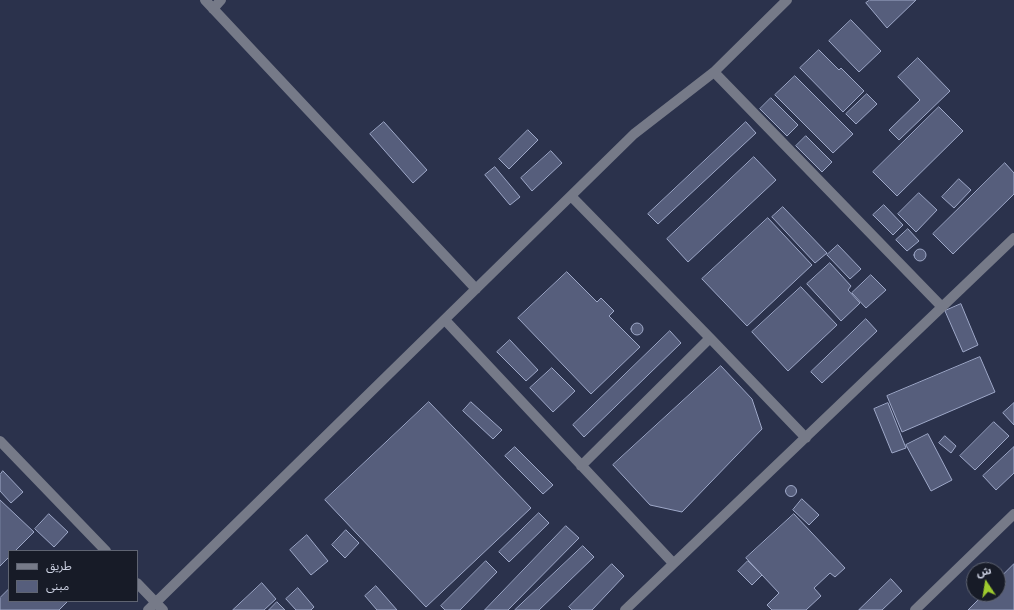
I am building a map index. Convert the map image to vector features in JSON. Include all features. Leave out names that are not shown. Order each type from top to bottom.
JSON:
[{"type":"street","points":[[204,0],[476,290]]},
{"type":"street","points":[[212,8],[221,0]]},
{"type":"street","points":[[148,610],[634,134],[714,72],[787,0]]},
{"type":"street","points":[[714,72],[942,307]]},
{"type":"street","points":[[571,196],[806,438]]},
{"type":"street","points":[[625,610],[1014,238]]},
{"type":"street","points":[[444,320],[673,563]]},
{"type":"street","points":[[581,466],[710,338]]},
{"type":"street","points":[[0,442],[105,550]]},
{"type":"street","points":[[915,610],[1014,514]]},
{"type":"street","points":[[138,584],[164,610]]},
{"type":"building","points":[[870,0],[916,0],[887,28],[866,3]]},
{"type":"building","points":[[851,20],[881,51],[859,72],[829,41]]},
{"type":"building","points":[[819,50],[839,70],[841,68],[864,91],[843,112],[800,68]]},
{"type":"building","points":[[918,58],[950,91],[899,140],[889,130],[920,100],[898,77]]},
{"type":"building","points":[[795,76],[853,134],[833,153],[775,95]]},
{"type":"building","points":[[867,94],[877,104],[856,124],[846,114]]},
{"type":"building","points":[[771,98],[798,125],[787,136],[760,109]]},
{"type":"building","points":[[939,107],[963,131],[897,196],[873,172]]},
{"type":"building","points":[[384,122],[427,170],[413,183],[370,134]]},
{"type":"building","points":[[746,122],[756,133],[658,224],[648,214]]},
{"type":"building","points":[[528,130],[538,140],[509,169],[499,159]]},
{"type":"building","points":[[806,136],[832,162],[822,172],[796,146]]},
{"type":"building","points":[[551,151],[562,163],[532,191],[521,178]]},
{"type":"building","points":[[754,157],[776,180],[688,262],[667,239]]},
{"type":"building","points":[[1005,163],[1014,173],[1014,194],[953,254],[933,234]]},
{"type":"building","points":[[495,167],[520,197],[510,205],[485,175]]},
{"type":"building","points":[[959,179],[971,190],[954,208],[942,197]]},
{"type":"building","points":[[919,193],[937,210],[916,232],[898,214]]},
{"type":"building","points":[[884,205],[903,225],[893,235],[873,215]]},
{"type":"building","points":[[783,207],[827,253],[815,263],[772,217]]},
{"type":"building","points":[[768,218],[812,265],[747,326],[702,279]]},
{"type":"building","points":[[908,229],[919,241],[907,251],[896,240]]},
{"type":"building","points":[[838,245],[861,269],[850,279],[827,255]]},
{"type":"building","points":[[918,249],[922,249],[926,255],[922,261],[918,261],[914,257],[914,253]]},
{"type":"building","points":[[830,263],[851,286],[848,290],[860,303],[841,321],[807,284]]},
{"type":"building","points":[[567,272],[597,302],[601,298],[614,311],[609,316],[640,347],[591,394],[518,318]]},
{"type":"building","points":[[871,275],[886,290],[866,308],[852,293]]},
{"type":"building","points":[[801,287],[837,325],[788,371],[752,332]]},
{"type":"building","points":[[961,304],[978,345],[963,352],[945,311]]},
{"type":"building","points":[[866,319],[877,331],[822,383],[811,372]]},
{"type":"building","points":[[637,323],[641,325],[643,329],[641,333],[637,335],[633,333],[631,329],[633,325]]},
{"type":"building","points":[[670,331],[681,343],[584,437],[573,425]]},
{"type":"building","points":[[510,340],[538,370],[526,381],[497,352]]},
{"type":"building","points":[[980,357],[995,392],[902,432],[887,396]]},
{"type":"building","points":[[721,366],[752,399],[762,429],[682,512],[650,505],[613,465]]},
{"type":"building","points":[[552,368],[575,391],[553,412],[530,388]]},
{"type":"building","points":[[429,402],[531,508],[426,607],[325,500]]},
{"type":"building","points":[[471,402],[502,430],[493,439],[463,411]]},
{"type":"building","points":[[888,403],[906,448],[892,453],[874,409]]},
{"type":"building","points":[[1014,403],[1014,425],[1003,413]]},
{"type":"building","points":[[994,422],[1009,436],[975,470],[960,456]]},
{"type":"building","points":[[928,434],[952,480],[931,491],[906,445]]},
{"type":"building","points":[[945,436],[956,446],[951,453],[939,443]]},
{"type":"building","points":[[515,447],[553,485],[543,494],[505,456]]},
{"type":"building","points":[[1014,447],[1014,473],[996,490],[983,476]]},
{"type":"building","points":[[3,471],[23,492],[11,503],[0,491],[0,475]]},
{"type":"building","points":[[791,485],[795,487],[797,491],[795,495],[791,497],[787,495],[785,491],[787,487]]},
{"type":"building","points":[[802,499],[819,515],[809,525],[793,510]]},
{"type":"building","points":[[0,500],[34,532],[16,550],[8,550],[8,558],[0,566]]},
{"type":"building","points":[[539,513],[549,523],[509,562],[499,552]]},
{"type":"building","points":[[49,514],[68,532],[54,547],[35,529]]},
{"type":"building","points":[[794,514],[845,568],[835,577],[830,573],[814,588],[821,596],[806,610],[772,610],[767,605],[779,593],[746,558]]},
{"type":"building","points":[[566,526],[579,538],[508,610],[485,610]]},
{"type":"building","points":[[346,530],[359,543],[345,558],[332,545]]},
{"type":"building","points":[[307,535],[328,561],[311,575],[290,550]]},
{"type":"building","points":[[583,546],[594,557],[539,610],[515,610]]},
{"type":"building","points":[[486,561],[497,572],[460,610],[445,610],[441,606]]},
{"type":"building","points":[[748,561],[762,575],[752,585],[738,571]]},
{"type":"building","points":[[612,564],[624,576],[592,610],[572,610],[569,607]]},
{"type":"building","points":[[1014,564],[1014,610],[968,610],[976,602],[1006,602],[1006,572]]},
{"type":"building","points":[[891,579],[902,591],[882,610],[859,610]]},
{"type":"building","points":[[262,583],[276,599],[264,610],[233,610]]},
{"type":"building","points":[[376,586],[397,610],[377,610],[365,596]]},
{"type":"building","points":[[298,588],[314,607],[311,610],[296,610],[286,599]]},
{"type":"building","points":[[8,590],[8,602],[67,602],[59,610],[0,610],[0,598]]},
{"type":"building","points":[[277,602],[285,610],[269,610]]}]
